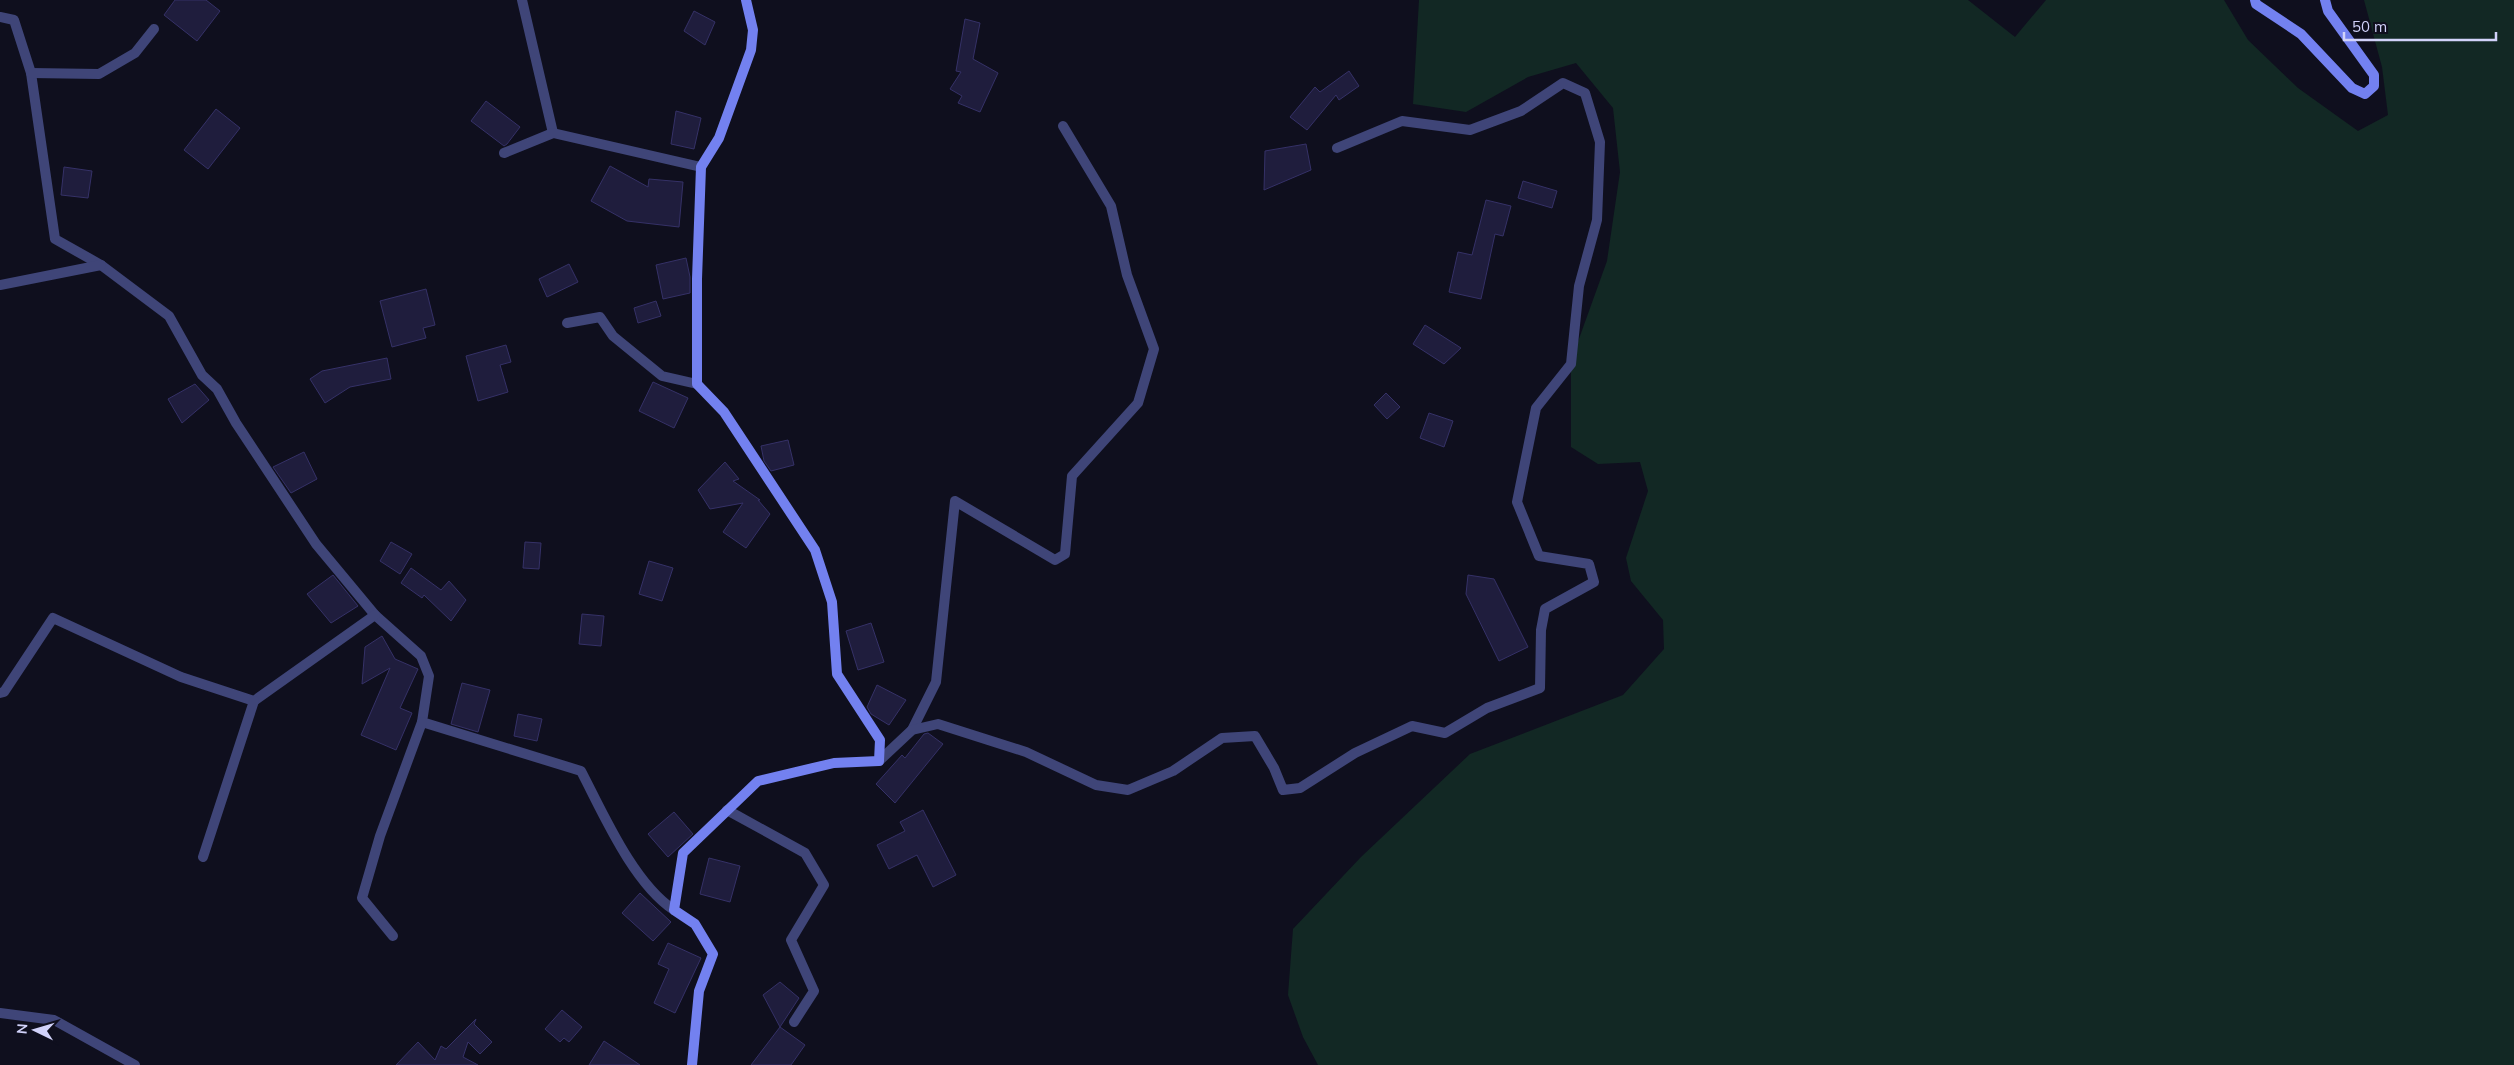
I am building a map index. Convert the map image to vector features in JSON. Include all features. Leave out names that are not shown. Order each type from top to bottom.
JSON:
[{"type":"street","points":[[522,0],[553,132]]},
{"type":"street","points":[[697,384],[697,279],[701,167],[719,138],[751,50],[753,30],[746,0]]},
{"type":"street","points":[[2254,0],[2256,4],[2301,34],[2352,88],[2365,94],[2374,86],[2374,75],[2328,11],[2325,0]]},
{"type":"street","points":[[0,17],[14,20],[31,73],[55,239],[101,265],[169,316],[202,375],[217,389],[236,423],[316,544],[375,616],[421,656],[429,676],[422,722],[380,836],[362,898],[393,936]]},
{"type":"street","points":[[31,73],[99,74],[135,52],[154,29]]},
{"type":"street","points":[[912,730],[938,724],[1026,752],[1096,785],[1128,790],[1173,771],[1222,738],[1255,736],[1274,768],[1283,790],[1300,788],[1355,754],[1412,726],[1445,733],[1487,708],[1540,688],[1541,630],[1545,609],[1594,582],[1589,564],[1539,556],[1517,502],[1536,408],[1571,364],[1579,286],[1597,220],[1600,142],[1585,93],[1563,83],[1521,111],[1470,130],[1402,122],[1337,148]]},
{"type":"street","points":[[674,910],[683,852],[758,781],[834,763],[879,761],[912,730],[936,682],[955,501],[1055,560],[1065,554],[1072,476],[1138,403],[1154,349],[1127,275],[1112,206],[1063,126]]},
{"type":"street","points":[[504,153],[553,132],[701,167]]},
{"type":"street","points":[[0,285],[101,265]]},
{"type":"street","points":[[566,323],[600,317],[613,336],[662,376],[697,384],[724,412],[815,550],[832,602],[837,674],[880,740],[879,761]]},
{"type":"street","points":[[203,857],[254,701],[375,616]]},
{"type":"street","points":[[0,693],[4,692],[53,618],[181,677],[254,701]]},
{"type":"street","points":[[422,722],[581,770],[621,848],[660,900],[696,924],[713,954],[700,991],[692,1065]]},
{"type":"street","points":[[728,810],[805,853],[824,885],[791,940],[814,991],[794,1022]]},
{"type":"street","points":[[0,1014],[54,1020],[135,1065]]},
{"type":"green space","points":[[1419,0],[1968,0],[2015,37],[2046,0],[2224,0],[2248,40],[2298,88],[2358,131],[2388,115],[2382,67],[2364,0],[2514,0],[2514,1065],[1318,1065],[1303,1037],[1288,995],[1293,929],[1361,857],[1470,754],[1623,695],[1664,649],[1663,620],[1631,581],[1626,558],[1648,491],[1640,462],[1598,464],[1571,447],[1571,361],[1607,261],[1620,172],[1613,108],[1576,63],[1528,77],[1466,112],[1413,104]]},
{"type":"building","points":[[175,0],[206,0],[220,11],[197,41],[164,15]]},
{"type":"building","points":[[694,11],[715,22],[705,45],[684,31]]},
{"type":"building","points":[[965,19],[980,23],[973,59],[998,73],[980,112],[958,103],[962,96],[950,89],[961,72],[956,71]]},
{"type":"building","points":[[1349,71],[1359,86],[1339,100],[1336,95],[1307,130],[1290,117],[1315,87],[1320,92]]},
{"type":"building","points":[[486,101],[520,127],[504,146],[471,121]]},
{"type":"building","points":[[216,109],[240,128],[208,169],[184,150]]},
{"type":"building","points":[[676,111],[701,118],[694,149],[671,144]]},
{"type":"building","points":[[1306,144],[1311,170],[1264,190],[1265,151]]},
{"type":"building","points":[[610,166],[648,187],[649,179],[683,182],[679,227],[627,221],[591,201]]},
{"type":"building","points":[[64,167],[92,171],[88,198],[61,195]]},
{"type":"building","points":[[1523,181],[1557,191],[1552,208],[1518,198]]},
{"type":"building","points":[[1486,200],[1511,206],[1503,236],[1495,234],[1481,299],[1449,292],[1458,252],[1472,255]]},
{"type":"building","points":[[686,258],[690,277],[690,293],[663,299],[656,265]]},
{"type":"building","points":[[569,264],[578,282],[547,297],[539,279]]},
{"type":"building","points":[[426,289],[435,325],[423,328],[426,338],[392,347],[380,301]]},
{"type":"building","points":[[656,301],[661,316],[638,323],[634,308]]},
{"type":"building","points":[[1425,325],[1461,348],[1444,364],[1413,344]]},
{"type":"building","points":[[506,345],[511,362],[500,365],[508,392],[478,401],[466,356]]},
{"type":"building","points":[[387,358],[391,379],[350,387],[325,403],[310,379],[322,371]]},
{"type":"building","points":[[653,382],[688,398],[674,428],[639,411]]},
{"type":"building","points":[[195,384],[209,400],[182,423],[168,399]]},
{"type":"building","points":[[1386,393],[1400,407],[1387,419],[1374,405]]},
{"type":"building","points":[[1429,413],[1453,421],[1444,447],[1420,438]]},
{"type":"building","points":[[788,440],[794,465],[771,471],[764,461],[761,446]]},
{"type":"building","points":[[304,452],[317,479],[291,493],[273,467]]},
{"type":"building","points":[[725,462],[739,479],[733,481],[760,500],[758,500],[770,514],[746,548],[723,532],[743,503],[710,509],[698,490]]},
{"type":"building","points":[[391,542],[412,554],[400,574],[380,561]]},
{"type":"building","points":[[525,542],[541,543],[539,569],[523,568]]},
{"type":"building","points":[[649,561],[673,568],[662,601],[639,594]]},
{"type":"building","points":[[411,568],[441,590],[449,581],[466,600],[451,621],[424,595],[422,598],[401,583]]},
{"type":"building","points":[[333,575],[358,606],[331,623],[307,594]]},
{"type":"building","points":[[1468,575],[1494,579],[1528,647],[1499,661],[1466,594]]},
{"type":"building","points":[[582,614],[604,616],[601,646],[579,644]]},
{"type":"building","points":[[871,623],[884,662],[858,670],[846,631]]},
{"type":"building","points":[[382,636],[395,659],[418,669],[400,708],[412,713],[396,750],[361,735],[390,668],[362,684],[365,647]]},
{"type":"building","points":[[462,683],[490,690],[478,732],[451,724]]},
{"type":"building","points":[[877,685],[906,700],[889,725],[871,714],[867,707]]},
{"type":"building","points":[[518,714],[542,719],[537,741],[514,736]]},
{"type":"building","points":[[928,733],[943,744],[895,803],[876,784],[902,755],[905,758],[924,734]]},
{"type":"building","points":[[923,810],[956,875],[933,887],[917,855],[889,869],[877,845],[905,831],[900,822]]},
{"type":"building","points":[[674,812],[693,834],[668,857],[648,834]]},
{"type":"building","points":[[709,858],[740,866],[730,902],[700,894]]},
{"type":"building","points":[[640,893],[671,922],[653,941],[622,913]]},
{"type":"building","points":[[668,943],[701,958],[675,1013],[654,1003],[669,969],[658,964]]},
{"type":"building","points":[[780,982],[799,998],[780,1027],[763,995]]},
{"type":"building","points":[[562,1010],[582,1027],[569,1042],[564,1038],[560,1042],[545,1029]]},
{"type":"building","points":[[476,1019],[474,1024],[492,1042],[480,1054],[468,1042],[463,1057],[478,1065],[396,1065],[418,1042],[435,1060],[441,1046],[446,1049]]},
{"type":"building","points":[[780,1027],[805,1045],[791,1065],[751,1065]]},
{"type":"building","points":[[604,1041],[640,1065],[589,1065]]}]
